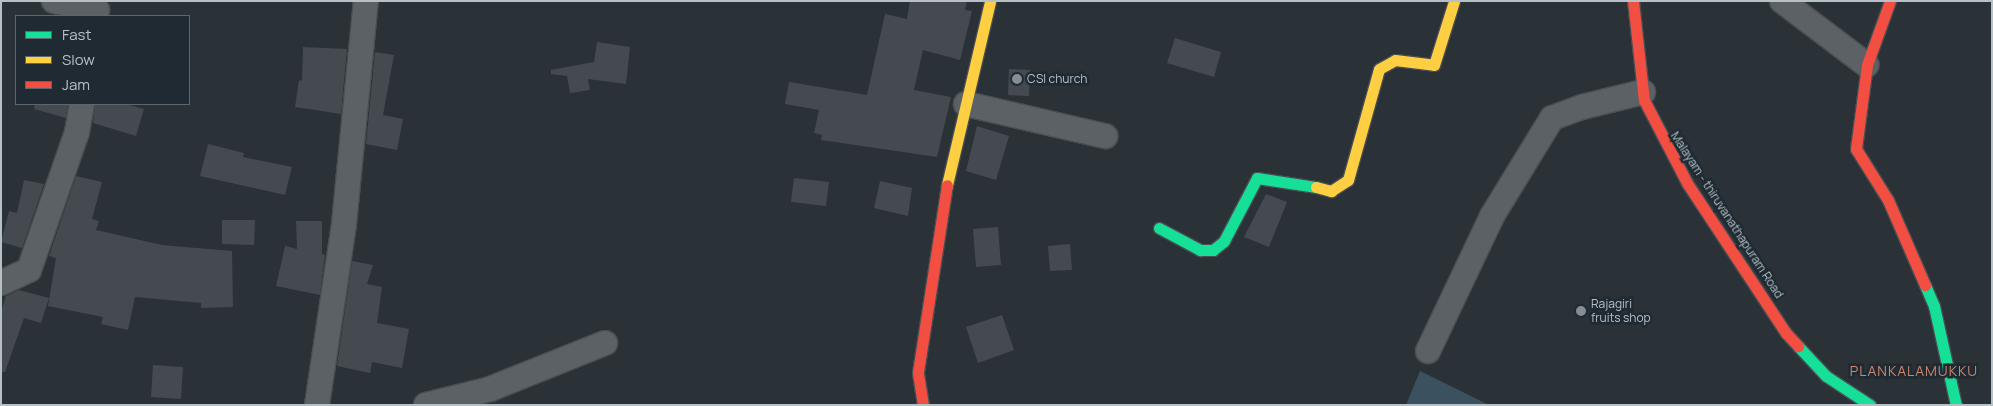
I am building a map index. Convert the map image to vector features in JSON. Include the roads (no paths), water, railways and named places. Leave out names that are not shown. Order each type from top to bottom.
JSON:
[{"type":"street","points":[[54,1],[97,9]]},
{"type":"street","points":[[317,405],[344,224],[366,1]]},
{"type":"street","points":[[923,405],[918,372],[942,206],[990,1]]},
{"type":"street","points":[[1159,228],[1200,250],[1213,250],[1224,241],[1257,178],[1291,180],[1331,191],[1348,180],[1379,69],[1395,60],[1434,65],[1454,1]]},
{"type":"street","name":"Malayam - thiruvanathapuram Road","points":[[1633,1],[1643,92],[1660,136],[1687,183],[1786,333],[1826,376],[1870,405]]},
{"type":"street","points":[[1782,1],[1867,65]]},
{"type":"street","points":[[1890,1],[1867,65],[1856,149],[1888,200],[1934,306],[1956,405]]},
{"type":"street","points":[[1428,351],[1492,216],[1552,118],[1582,107],[1643,92]]},
{"type":"street","points":[[966,104],[1105,136]]},
{"type":"street","points":[[1,283],[29,270],[76,132],[82,105]]},
{"type":"street","points":[[426,405],[490,388],[605,343]]},
{"type":"water","points":[[1420,371],[1489,405],[1406,405]]},
{"type":"place","name":"CSI church","points":[[1017,79]]},
{"type":"place","name":"Rajagiri fruits shop","points":[[1581,311]]},
{"type":"district","name":"PLANKALAMUKKU","points":[[1914,371]]}]
